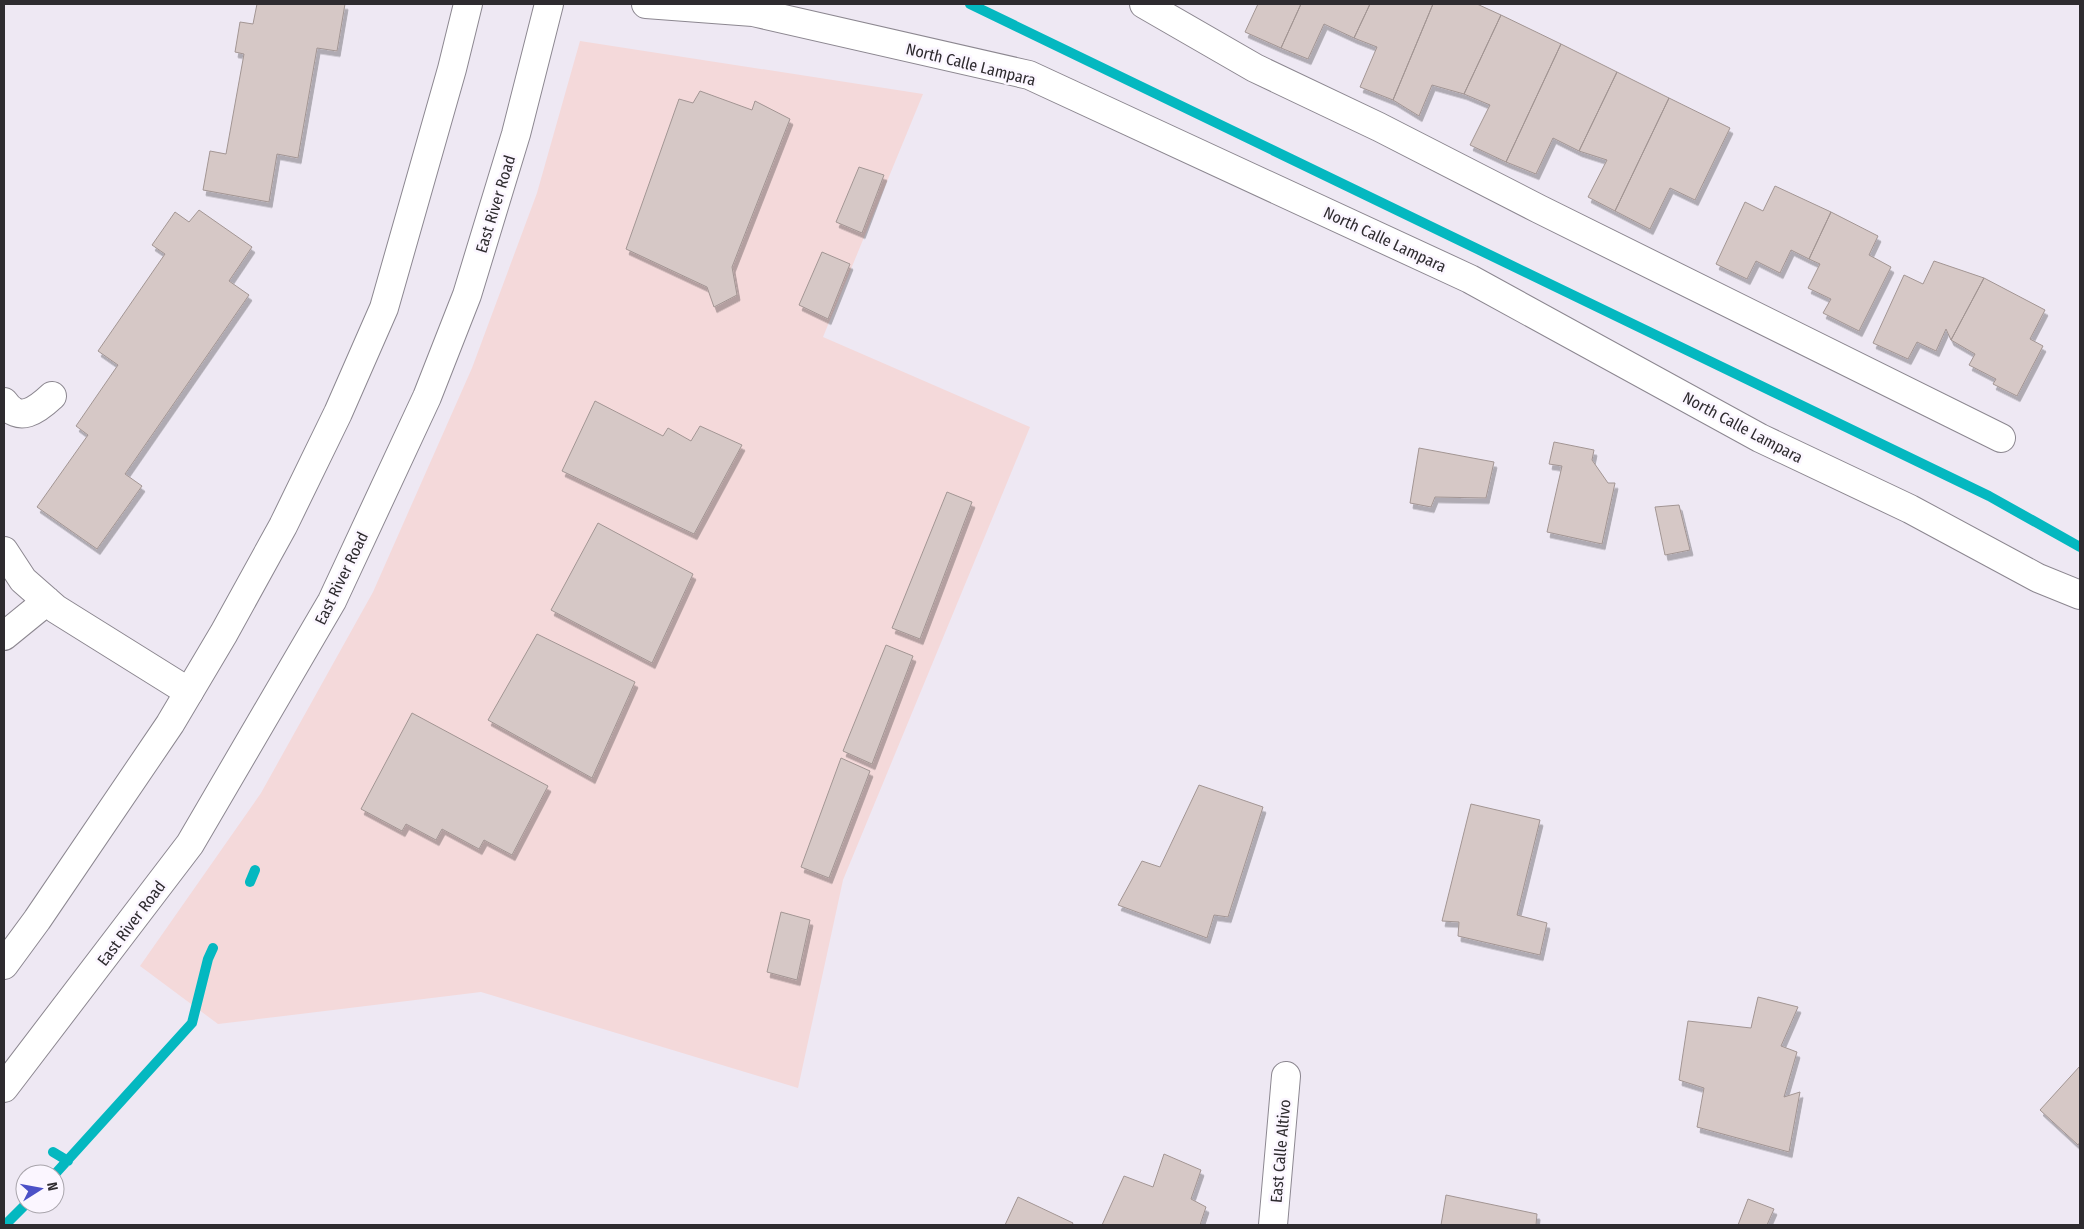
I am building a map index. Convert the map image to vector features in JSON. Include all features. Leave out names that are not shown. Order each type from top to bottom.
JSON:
[{"type":"street","points":[[4,965],[37,920],[170,724],[283,526],[338,414],[384,308],[452,69],[468,4]]},
{"type":"street","name":"East River Road","points":[[4,1088],[190,844],[332,601],[427,397],[467,295],[516,134],[549,4]]},
{"type":"street","name":"North Calle Lampara","points":[[646,4],[721,6],[1029,75],[1470,279],[1760,438],[1910,508],[2038,578],[2080,595]]},
{"type":"street","points":[[1144,4],[1255,68],[1378,127],[2000,438]]},
{"type":"street","points":[[5,410],[17,414],[26,413],[36,410],[52,396]]},
{"type":"street","points":[[4,551],[23,580],[56,609],[189,692]]},
{"type":"street","points":[[4,636],[47,601]]},
{"type":"street","name":"East Calle Altivo","points":[[1273,1225],[1286,1076]]},
{"type":"shaded area","points":[[580,41],[923,94],[823,337],[1030,427],[843,880],[798,1088],[481,992],[218,1024],[140,966],[261,793],[373,592],[472,368],[537,193]]},
{"type":"building","points":[[257,4],[345,4],[337,51],[317,48],[298,158],[277,154],[269,202],[203,190],[210,151],[226,154],[244,54],[235,52],[240,22],[253,24]]},
{"type":"building","points":[[1258,4],[1301,4],[1281,48],[1245,32]]},
{"type":"building","points":[[1301,4],[1370,4],[1354,38],[1324,24],[1308,59],[1281,48]]},
{"type":"building","points":[[1370,4],[1433,4],[1393,100],[1360,87],[1377,47],[1354,38]]},
{"type":"building","points":[[1433,4],[1477,4],[1501,15],[1464,94],[1432,85],[1419,116],[1393,100]]},
{"type":"building","points":[[1501,15],[1561,44],[1506,162],[1470,145],[1490,105],[1464,94]]},
{"type":"building","points":[[1561,44],[1617,72],[1579,151],[1553,138],[1536,174],[1506,162]]},
{"type":"building","points":[[1617,72],[1669,98],[1615,211],[1588,197],[1607,160],[1579,151]]},
{"type":"building","points":[[700,91],[752,110],[755,101],[790,119],[732,267],[737,295],[714,307],[707,287],[626,249],[679,99],[693,103]]},
{"type":"building","points":[[1669,98],[1730,128],[1695,200],[1670,188],[1650,229],[1615,211]]},
{"type":"building","points":[[859,167],[884,175],[862,233],[836,222]]},
{"type":"building","points":[[1775,186],[1831,212],[1809,259],[1791,250],[1780,273],[1756,261],[1747,279],[1716,264],[1745,202],[1763,211]]},
{"type":"building","points":[[199,210],[252,247],[229,281],[249,295],[125,474],[142,486],[97,549],[37,507],[88,435],[76,426],[118,365],[98,351],[165,254],[152,245],[175,212],[189,222]]},
{"type":"building","points":[[1831,212],[1878,236],[1869,255],[1891,267],[1859,331],[1823,313],[1831,299],[1808,288],[1820,264],[1809,259]]},
{"type":"building","points":[[822,252],[850,264],[828,319],[799,305]]},
{"type":"building","points":[[1934,261],[1984,278],[1951,340],[1946,329],[1936,351],[1917,342],[1908,359],[1873,343],[1904,275],[1923,284]]},
{"type":"building","points":[[1984,278],[2045,310],[2030,339],[2043,346],[2017,396],[1993,384],[1996,379],[1969,365],[1975,354],[1951,340]]},
{"type":"building","points":[[595,401],[663,436],[668,428],[691,441],[700,426],[742,445],[694,534],[562,471]]},
{"type":"building","points":[[1554,442],[1594,450],[1592,460],[1608,483],[1615,483],[1602,544],[1547,532],[1562,466],[1549,464]]},
{"type":"building","points":[[1419,448],[1494,462],[1486,498],[1435,497],[1431,507],[1410,503]]},
{"type":"building","points":[[947,492],[972,502],[920,639],[892,628]]},
{"type":"building","points":[[1679,505],[1690,550],[1665,555],[1655,507]]},
{"type":"building","points":[[598,523],[693,574],[652,663],[551,610]]},
{"type":"building","points":[[537,634],[635,682],[592,778],[488,720]]},
{"type":"building","points":[[886,645],[913,656],[872,764],[843,751]]},
{"type":"building","points":[[412,713],[548,786],[512,855],[484,840],[479,849],[442,829],[436,840],[406,824],[402,831],[361,809]]},
{"type":"building","points":[[841,758],[870,771],[829,878],[801,867]]},
{"type":"building","points":[[1199,785],[1263,807],[1228,917],[1214,915],[1207,938],[1118,905],[1142,861],[1160,867]]},
{"type":"building","points":[[1471,804],[1540,820],[1517,915],[1547,923],[1540,955],[1458,936],[1459,922],[1442,921]]},
{"type":"building","points":[[781,912],[810,920],[797,980],[767,972]]},
{"type":"building","points":[[1758,997],[1798,1007],[1781,1046],[1797,1052],[1784,1097],[1800,1092],[1789,1152],[1697,1127],[1704,1088],[1679,1080],[1688,1021],[1751,1028]]},
{"type":"building","points":[[2080,1066],[2080,1142],[2078,1145],[2040,1110]]},
{"type":"building","points":[[1164,1154],[1201,1170],[1191,1199],[1206,1207],[1200,1225],[1102,1225],[1124,1176],[1153,1187]]},
{"type":"building","points":[[1446,1195],[1537,1214],[1536,1225],[1441,1225]]},
{"type":"building","points":[[1018,1197],[1073,1223],[1072,1225],[1005,1225]]},
{"type":"building","points":[[1748,1199],[1774,1209],[1767,1225],[1738,1225]]},
{"type":"waterway","points":[[970,4],[1989,496],[2080,547]]},
{"type":"waterway","points":[[250,882],[255,870]]},
{"type":"waterway","points":[[64,1164],[192,1023],[208,959],[213,948]]},
{"type":"waterway","points":[[53,1152],[68,1161]]},
{"type":"waterway","points":[[5,1225],[16,1214]]}]
